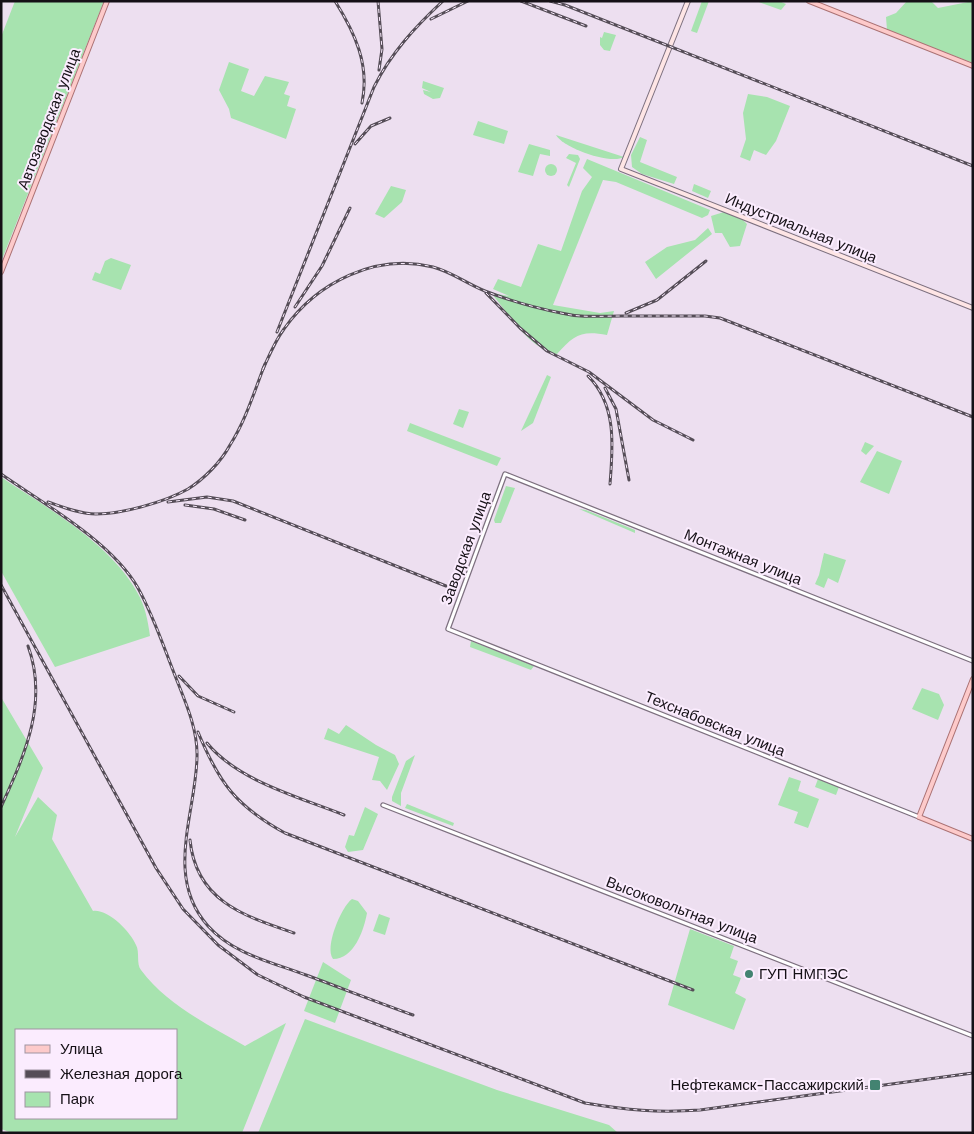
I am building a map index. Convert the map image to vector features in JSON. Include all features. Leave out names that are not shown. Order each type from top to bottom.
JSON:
[{"type":"main road","name":"Автозаводская улица","points":[[1,272],[107,1]]},
{"type":"main road","name":"Индустриальная улица","points":[[688,1],[622,170],[973,308]]},
{"type":"main road","points":[[809,1],[973,66]]},
{"type":"main road","points":[[919,817],[973,679]]},
{"type":"main road","name":"Техснабовская улица","points":[[919,817],[973,839]]},
{"type":"street","name":"Заводская улица","points":[[448,629],[505,474]]},
{"type":"street","name":"Монтажная улица","points":[[505,474],[973,661]]},
{"type":"street","name":"Техснабовская улица","points":[[448,629],[919,817]]},
{"type":"street","name":"Высоковольтная улица","points":[[383,805],[973,1036]]},
{"type":"green space","points":[[15,1],[104,1],[1,262],[1,37]]},
{"type":"green space","points":[[702,1],[709,1],[697,33],[691,31]]},
{"type":"green space","points":[[756,1],[779,1],[786,4],[781,10]]},
{"type":"green space","points":[[907,1],[931,1],[938,8],[973,1],[973,63],[887,30],[886,17],[896,13]]},
{"type":"green space","points":[[604,32],[616,35],[610,51],[604,50],[600,45],[600,37],[602,38]]},
{"type":"green space","points":[[229,62],[249,69],[241,91],[254,96],[265,76],[289,82],[284,94],[290,96],[287,106],[296,109],[286,139],[231,118],[229,109],[219,90]]},
{"type":"green space","points":[[423,81],[444,88],[440,98],[433,99],[424,94],[423,90],[431,92],[422,88]]},
{"type":"green space","points":[[748,94],[767,97],[790,106],[776,141],[766,155],[754,150],[750,161],[740,157],[746,139],[743,113]]},
{"type":"green space","points":[[478,121],[508,131],[504,144],[473,135]]},
{"type":"green space","points":[[556,135],[624,157],[609,159],[588,154],[568,145]]},
{"type":"green space","points":[[640,137],[647,140],[640,162],[677,177],[674,184],[642,174],[632,167],[631,155]]},
{"type":"green space","points":[[529,144],[550,150],[550,156],[540,154],[533,176],[518,172]]},
{"type":"green space","points":[[569,154],[578,155],[580,159],[569,187],[567,185],[576,163],[566,158]]},
{"type":"green space","points":[[587,159],[710,210],[708,215],[702,218],[616,182],[603,180],[553,305],[600,313],[614,311],[607,335],[591,333],[573,338],[557,354],[547,351],[528,338],[491,293],[509,296],[493,289],[498,279],[521,287],[538,244],[561,251],[582,191],[592,177],[583,168]]},
{"type":"green space","points":[[549,164],[553,164],[557,170],[553,176],[549,176],[545,172],[545,168]]},
{"type":"green space","points":[[694,184],[711,191],[708,198],[692,191]]},
{"type":"green space","points":[[391,186],[406,190],[402,202],[384,218],[375,214]]},
{"type":"green space","points":[[724,212],[742,219],[747,224],[740,246],[730,247],[722,233],[715,233],[711,216]]},
{"type":"green space","points":[[708,228],[712,234],[656,279],[645,262],[667,247],[695,240]]},
{"type":"green space","points":[[111,258],[131,265],[121,290],[92,280],[95,272],[100,274],[105,261]]},
{"type":"green space","points":[[547,375],[551,377],[533,423],[521,431]]},
{"type":"green space","points":[[459,409],[469,412],[463,428],[453,424]]},
{"type":"green space","points":[[410,423],[501,458],[497,466],[407,431]]},
{"type":"green space","points":[[865,442],[874,446],[866,455],[861,451]]},
{"type":"green space","points":[[877,451],[902,461],[889,494],[860,482]]},
{"type":"green space","points":[[1,477],[57,514],[94,542],[111,558],[125,574],[140,597],[146,613],[150,636],[55,667],[1,571]]},
{"type":"green space","points":[[506,486],[515,488],[501,523],[495,523],[494,520]]},
{"type":"green space","points":[[579,509],[586,510],[635,530],[635,533]]},
{"type":"green space","points":[[824,553],[846,560],[838,583],[828,578],[824,588],[815,584]]},
{"type":"green space","points":[[471,641],[534,666],[531,670],[470,647]]},
{"type":"green space","points":[[922,688],[939,694],[944,705],[938,720],[912,709]]},
{"type":"green space","points":[[1,697],[43,768],[15,837],[38,797],[57,815],[52,839],[93,911],[99,911],[112,917],[124,928],[133,939],[137,948],[141,970],[163,994],[189,1013],[245,1046],[286,1023],[242,1133],[12,1133],[1,1129]]},
{"type":"green space","points":[[346,725],[395,755],[399,764],[387,790],[380,781],[372,780],[379,757],[324,739],[328,728],[339,734]]},
{"type":"green space","points":[[415,755],[401,793],[401,806],[392,801],[392,797],[406,761]]},
{"type":"green space","points":[[789,777],[801,781],[798,791],[819,799],[808,828],[794,823],[798,812],[778,805]]},
{"type":"green space","points":[[818,779],[839,787],[836,795],[815,787]]},
{"type":"green space","points":[[407,804],[454,823],[453,826],[405,808]]},
{"type":"green space","points":[[365,807],[378,814],[363,850],[348,852],[345,847],[349,835],[354,836]]},
{"type":"green space","points":[[352,899],[358,901],[367,913],[363,927],[352,949],[340,958],[333,959],[331,954],[332,937],[343,910]]},
{"type":"green space","points":[[379,914],[390,918],[385,935],[373,931]]},
{"type":"green space","points":[[690,929],[734,946],[730,958],[738,961],[733,975],[741,978],[735,993],[746,999],[734,1030],[668,1005]]},
{"type":"green space","points":[[323,962],[351,980],[335,1023],[304,1011]]},
{"type":"green space","points":[[305,1019],[497,1090],[609,1125],[618,1133],[258,1133]]},
{"type":"railway","points":[[335,1],[349,25],[359,50],[364,76],[362,103]]},
{"type":"railway","points":[[378,1],[382,49],[379,70]]},
{"type":"railway","points":[[277,332],[374,87],[404,41],[443,1]]},
{"type":"railway","points":[[431,19],[468,1]]},
{"type":"railway","points":[[521,1],[586,26]]},
{"type":"railway","points":[[550,1],[565,5],[973,166]]},
{"type":"railway","points":[[355,144],[371,126],[390,118]]},
{"type":"railway","points":[[295,307],[322,266],[350,208]]},
{"type":"railway","points":[[626,313],[657,300],[706,261]]},
{"type":"railway","points":[[263,369],[284,329],[298,312],[331,285],[350,275],[370,268],[390,264],[412,264],[440,269],[503,298],[569,315],[705,316],[720,318],[973,417]]},
{"type":"railway","points":[[486,293],[520,328],[547,351],[589,372],[653,420],[693,440]]},
{"type":"railway","points":[[48,502],[72,510],[96,514],[130,510],[156,503],[188,489],[212,470],[222,458],[245,416],[265,364]]},
{"type":"railway","points":[[588,376],[604,400],[611,427],[610,484]]},
{"type":"railway","points":[[605,388],[616,409],[629,480]]},
{"type":"railway","points":[[1,474],[76,525],[112,555],[138,588],[158,630],[186,703],[197,746],[185,866],[188,887],[195,907],[208,926],[229,944],[253,956],[413,1015]]},
{"type":"railway","points":[[168,502],[207,497],[233,501],[446,586]]},
{"type":"railway","points":[[185,505],[214,509],[245,520]]},
{"type":"railway","points":[[1,585],[156,868],[183,909],[218,945],[258,975],[304,997],[585,1103],[656,1111],[700,1110],[973,1073]]},
{"type":"railway","points":[[1,807],[25,749],[35,709],[34,667],[28,646]]},
{"type":"railway","points":[[179,676],[198,696],[234,712]]},
{"type":"railway","points":[[198,732],[214,766],[241,803],[285,833],[693,990]]},
{"type":"railway","points":[[207,743],[235,768],[252,778],[344,815]]},
{"type":"railway","points":[[190,840],[194,861],[202,878],[212,892],[241,912],[294,933]]},
{"type":"place","name":"ГУП НМПЭС","points":[[749,974]]},
{"type":"place","name":"Нефтекамск-Пассажирский","points":[[875,1085]]}]
